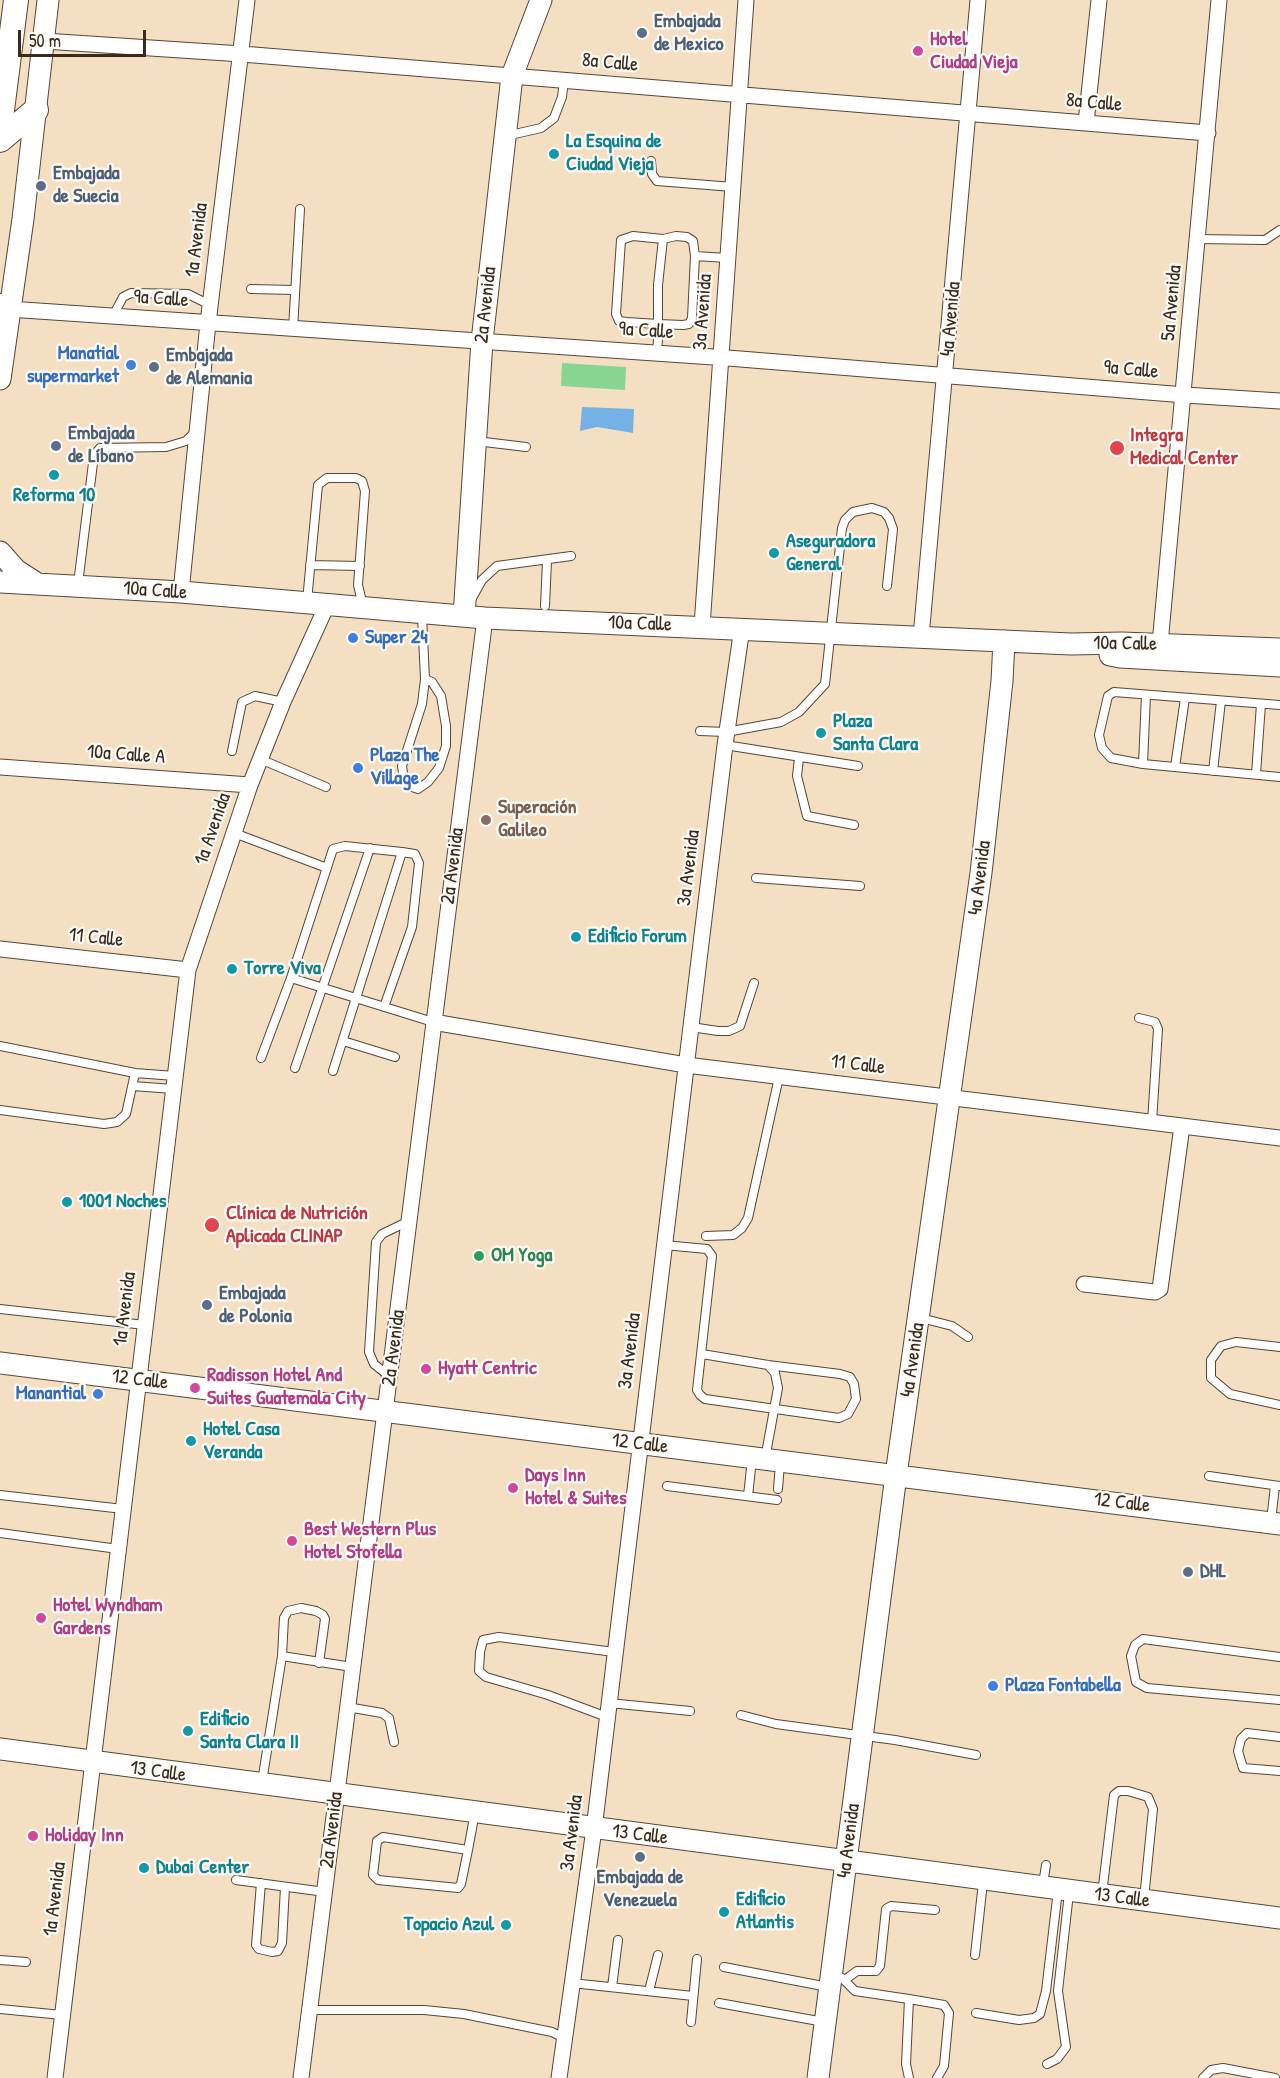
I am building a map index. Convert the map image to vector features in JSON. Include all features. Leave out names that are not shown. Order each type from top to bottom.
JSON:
[{"type":"main road","points":[[0,126],[16,0]]},
{"type":"main road","points":[[0,140],[36,110]]},
{"type":"street","points":[[0,379],[5,308],[36,110],[48,0]]},
{"type":"street","name":"1a Avenida","points":[[181,592],[208,323],[247,0]]},
{"type":"street","name":"2a Avenida","points":[[468,607],[482,341],[512,76],[541,0]]},
{"type":"street","name":"3a Avenida","points":[[702,626],[746,0]]},
{"type":"street","name":"4a Avenida","points":[[921,637],[978,0]]},
{"type":"street","points":[[1086,123],[1099,0]]},
{"type":"street","name":"5a Avenida","points":[[1160,644],[1185,396],[1219,0]]},
{"type":"street","name":"8a Calle","points":[[44,41],[242,54],[1208,133]]},
{"type":"street","name":"9a Calle","points":[[5,308],[721,357],[1185,396],[1280,400]]},
{"type":"street","points":[[0,552],[16,570],[36,583]]},
{"type":"street","name":"10a Calle","points":[[0,582],[181,592],[422,613],[468,607],[485,618],[656,630],[702,626],[1071,644],[1160,644],[1280,649]]},
{"type":"street","name":"1a Avenida","points":[[55,2078],[188,970],[250,785],[283,702],[317,604]]},
{"type":"street","name":"2a Avenida","points":[[301,2078],[485,618]]},
{"type":"street","name":"3a Avenida","points":[[559,2078],[594,1829],[741,628]]},
{"type":"street","name":"4a Avenida","points":[[818,2078],[826,2022],[836,1981],[846,1862],[897,1475],[981,873],[1002,681],[1004,641]]},
{"type":"street","points":[[1071,644],[1120,657],[1280,666]]},
{"type":"street","name":"10a Calle A","points":[[0,767],[250,785]]},
{"type":"street","name":"11 Calle","points":[[0,949],[188,970]]},
{"type":"street","name":"11 Calle","points":[[433,1022],[686,1065],[1280,1137]]},
{"type":"street","points":[[1084,1284],[1155,1292],[1160,1289],[1182,1126]]},
{"type":"street","name":"12 Calle","points":[[0,1363],[1275,1523]]},
{"type":"street","name":"13 Calle","points":[[0,1749],[92,1763],[1280,1918]]},
{"type":"lane","points":[[505,137],[541,128],[554,118],[562,97],[564,80]]},
{"type":"lane","points":[[651,161],[652,174],[657,181],[733,187]]},
{"type":"lane","points":[[293,329],[300,209]]},
{"type":"lane","points":[[1198,238],[1265,240],[1280,230]]},
{"type":"lane","points":[[633,236],[663,239],[687,237],[693,242],[695,256],[692,318],[689,324],[619,321],[616,314],[621,240],[633,236]]},
{"type":"lane","points":[[657,353],[663,239]]},
{"type":"lane","points":[[695,256],[727,258]]},
{"type":"lane","points":[[251,289],[295,290]]},
{"type":"lane","points":[[113,316],[123,297],[131,292],[188,294],[210,306]]},
{"type":"lane","points":[[78,586],[94,456],[100,448],[166,447],[186,441],[197,430]]},
{"type":"lane","points":[[475,441],[526,447]]},
{"type":"lane","points":[[317,604],[310,565],[318,485],[327,478],[356,478],[362,481],[365,491],[358,585],[364,607]]},
{"type":"lane","points":[[726,738],[781,722],[799,712],[825,684],[842,528],[845,519],[853,512],[872,508],[884,512],[889,518],[893,528],[887,586]]},
{"type":"lane","points":[[468,607],[482,580],[497,566],[571,556]]},
{"type":"lane","points":[[545,606],[547,561]]},
{"type":"lane","points":[[310,565],[360,566]]},
{"type":"lane","points":[[422,613],[425,679],[416,728],[402,766],[404,779],[409,786],[418,789],[428,782],[439,768],[446,746],[447,726],[441,696],[432,682],[425,679]]},
{"type":"lane","points":[[1280,705],[1114,692],[1108,696],[1099,735],[1102,748],[1112,758],[1143,764],[1280,777]]},
{"type":"lane","points":[[1143,764],[1146,695]]},
{"type":"lane","points":[[232,751],[242,702],[255,696],[283,702]]},
{"type":"lane","points":[[1175,767],[1185,698]]},
{"type":"lane","points":[[1213,771],[1221,701]]},
{"type":"lane","points":[[1256,774],[1261,704]]},
{"type":"lane","points":[[700,731],[799,758],[858,766]]},
{"type":"lane","points":[[799,758],[797,776],[807,816],[854,825]]},
{"type":"lane","points":[[260,759],[326,787]]},
{"type":"lane","points":[[234,833],[327,868]]},
{"type":"lane","points":[[261,1058],[291,978],[333,849],[345,846],[415,854],[419,863],[412,927],[384,1007]]},
{"type":"lane","points":[[295,1068],[370,848]]},
{"type":"lane","points":[[333,1071],[358,998],[402,852]]},
{"type":"lane","points":[[756,878],[860,886]]},
{"type":"lane","points":[[291,978],[433,1022]]},
{"type":"lane","points":[[691,1027],[729,1031],[741,1026],[754,983]]},
{"type":"lane","points":[[1139,1018],[1155,1022],[1158,1029],[1152,1122]]},
{"type":"lane","points":[[343,1041],[395,1057]]},
{"type":"lane","points":[[0,1046],[174,1083]]},
{"type":"lane","points":[[0,1110],[104,1124],[117,1122],[126,1114],[135,1073]]},
{"type":"lane","points":[[706,1236],[733,1235],[742,1228],[748,1218],[779,1077]]},
{"type":"lane","points":[[133,1086],[174,1083]]},
{"type":"lane","points":[[390,1377],[374,1364],[369,1352],[376,1242],[382,1234],[410,1221]]},
{"type":"lane","points":[[664,1245],[707,1249],[712,1256],[697,1390],[700,1395],[705,1399],[775,1407],[839,1418],[851,1410],[856,1391],[850,1377],[702,1354]]},
{"type":"lane","points":[[0,1310],[145,1325]]},
{"type":"lane","points":[[919,1317],[952,1326],[968,1337]]},
{"type":"lane","points":[[1280,1347],[1236,1342],[1221,1346],[1211,1360],[1211,1378],[1230,1394],[1280,1405]]},
{"type":"lane","points":[[748,1496],[766,1459],[775,1407],[778,1383],[768,1365]]},
{"type":"lane","points":[[766,1459],[778,1489]]},
{"type":"lane","points":[[1209,1476],[1277,1486],[1275,1523]]},
{"type":"lane","points":[[667,1486],[777,1500]]},
{"type":"lane","points":[[0,1495],[123,1509]]},
{"type":"lane","points":[[0,1533],[118,1549]]},
{"type":"lane","points":[[262,1785],[264,1759],[282,1656],[284,1618],[288,1611],[301,1608],[316,1611],[325,1619],[319,1663]]},
{"type":"lane","points":[[614,1652],[500,1637],[483,1640],[479,1671],[486,1677],[608,1710],[690,1711]]},
{"type":"lane","points":[[1280,1657],[1143,1639],[1135,1645],[1131,1656],[1136,1682],[1147,1688],[1280,1700]]},
{"type":"lane","points":[[282,1656],[352,1667]]},
{"type":"lane","points":[[347,1707],[382,1713],[389,1718],[394,1742]]},
{"type":"lane","points":[[741,1715],[776,1724],[976,1755]]},
{"type":"lane","points":[[1280,1737],[1247,1733],[1240,1739],[1238,1751],[1243,1768],[1280,1771]]},
{"type":"lane","points":[[1102,1895],[1114,1796],[1119,1791],[1128,1791],[1148,1797],[1153,1809],[1143,1901]]},
{"type":"lane","points":[[468,1850],[384,1837],[377,1841],[373,1875],[378,1880],[458,1888],[462,1884],[468,1850],[474,1813]]},
{"type":"lane","points":[[1046,1865],[1056,1890],[1058,1991],[1066,2047],[1057,2059],[1047,2064]]},
{"type":"lane","points":[[236,1880],[324,1892]]},
{"type":"lane","points":[[975,1955],[984,1880]]},
{"type":"lane","points":[[261,1883],[256,1945],[272,1952],[278,1951],[282,1943],[285,1887]]},
{"type":"lane","points":[[976,2013],[1019,2020],[1034,2018],[1040,2013],[1046,1991],[1056,1890]]},
{"type":"lane","points":[[836,1981],[857,1971],[876,1971],[880,1966],[886,1909],[891,1906],[935,1910]]},
{"type":"lane","points":[[612,1987],[618,1940]]},
{"type":"lane","points":[[649,1991],[658,1955]]},
{"type":"lane","points":[[691,2022],[697,1959]]},
{"type":"lane","points":[[0,1960],[26,1962]]},
{"type":"lane","points":[[724,1967],[836,1981],[855,1990],[944,2005],[949,2013],[944,2066],[937,2078]]},
{"type":"lane","points":[[572,1983],[693,1996]]},
{"type":"lane","points":[[909,1999],[906,2071],[909,2078]]},
{"type":"lane","points":[[719,2003],[826,2022]]},
{"type":"lane","points":[[0,2009],[62,2015]]},
{"type":"lane","points":[[310,2010],[424,2010],[464,2014],[552,2032],[564,2038]]},
{"type":"lane","points":[[1203,2078],[1211,2070],[1223,2068],[1275,2078]]},
{"type":"green space","points":[[562,363],[626,367],[625,390],[561,386]]},
{"type":"water","points":[[582,407],[634,409],[633,433],[597,427],[580,431]]},
{"type":"place","name":"Embajada de Mexico","points":[[642,33]]},
{"type":"place","name":"Hotel Ciudad Vieja","points":[[918,51]]},
{"type":"place","name":"La Esquina de Ciudad Vieja","points":[[554,154]]},
{"type":"place","name":"Embajada de Suecia","points":[[41,186]]},
{"type":"place","name":"Manatial supermarket","points":[[131,365]]},
{"type":"place","name":"Embajada de Alemania","points":[[154,367]]},
{"type":"place","name":"Embajada de Líbano","points":[[56,446]]},
{"type":"place","name":"Integra Medical Center","points":[[1117,448]]},
{"type":"place","name":"Reforma 10","points":[[54,475]]},
{"type":"place","name":"Aseguradora General","points":[[774,553]]},
{"type":"place","name":"Super 24","points":[[353,638]]},
{"type":"place","name":"Plaza Santa Clara","points":[[821,733]]},
{"type":"place","name":"Plaza The Village","points":[[358,768]]},
{"type":"place","name":"Superación Galileo","points":[[486,820]]},
{"type":"place","name":"Edificio Forum","points":[[576,937]]},
{"type":"place","name":"Torre Viva","points":[[232,969]]},
{"type":"place","name":"1001 Noches","points":[[67,1202]]},
{"type":"place","name":"Clínica de Nutrición Aplicada CLINAP","points":[[212,1225]]},
{"type":"place","name":"OM Yoga","points":[[479,1256]]},
{"type":"place","name":"Embajada de Polonia","points":[[207,1305]]},
{"type":"place","name":"Hyatt Centric","points":[[426,1369]]},
{"type":"place","name":"Radisson Hotel And Suites Guatemala City","points":[[195,1388]]},
{"type":"place","name":"Manantial","points":[[98,1394]]},
{"type":"place","name":"Hotel Casa Veranda","points":[[191,1441]]},
{"type":"place","name":"Days Inn Hotel & Suites","points":[[513,1488]]},
{"type":"place","name":"Best Western Plus Hotel Stofella","points":[[292,1541]]},
{"type":"place","name":"DHL","points":[[1188,1572]]},
{"type":"place","name":"Hotel Wyndham Gardens","points":[[41,1618]]},
{"type":"place","name":"Plaza Fontabella","points":[[993,1686]]},
{"type":"place","name":"Edificio Santa Clara II","points":[[188,1731]]},
{"type":"place","name":"Holiday Inn","points":[[33,1836]]},
{"type":"place","name":"Embajada de Venezuela","points":[[640,1857]]},
{"type":"place","name":"Dubai Center","points":[[144,1868]]},
{"type":"place","name":"Edificio Atlantis","points":[[724,1912]]},
{"type":"place","name":"Topacio Azul","points":[[506,1925]]}]
